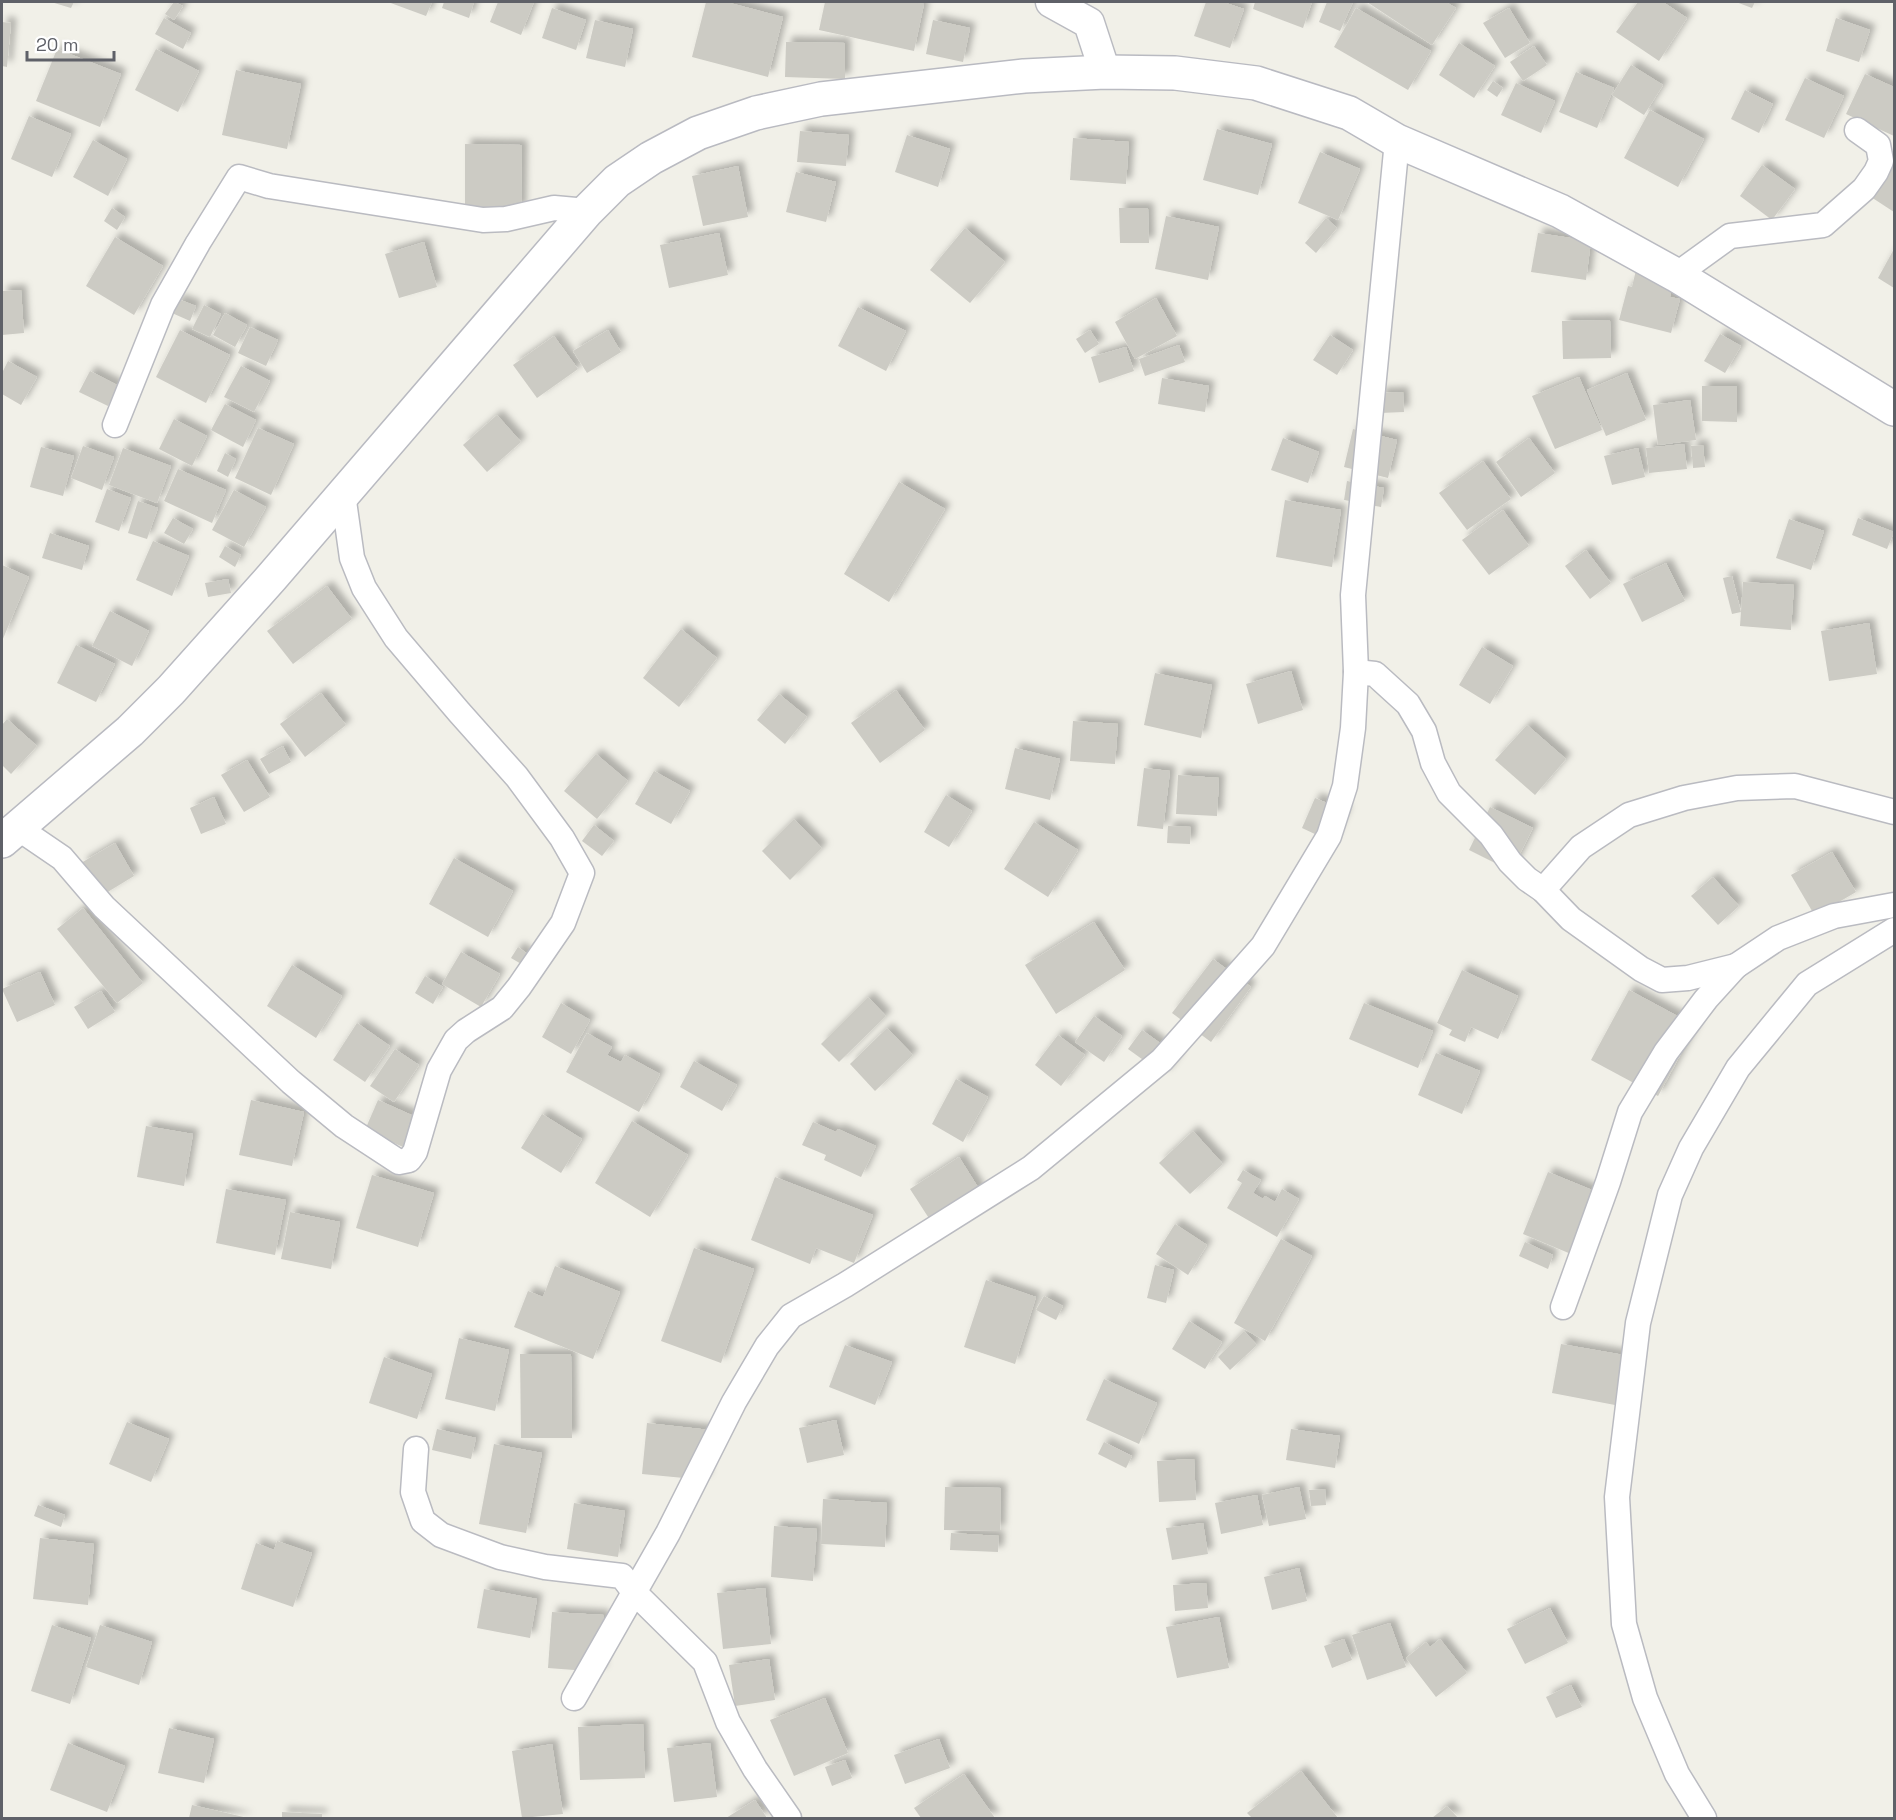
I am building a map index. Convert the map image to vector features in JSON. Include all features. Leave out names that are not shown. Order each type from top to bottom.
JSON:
[{"type":"main road","points":[[10,834],[130,731],[171,690],[272,577],[587,211],[617,181],[651,158],[698,133],[756,113],[821,99],[1024,76],[1105,72],[1175,73],[1256,83],[1349,113],[1397,141],[1560,211],[1677,275],[1894,409]]},
{"type":"street","points":[[1051,2],[1089,23],[1105,72]]},
{"type":"street","points":[[1677,275],[1730,236],[1823,225],[1864,189],[1881,161],[1878,145],[1857,130]]},
{"type":"street","points":[[574,1698],[668,1533],[734,1402],[767,1346],[791,1316],[845,1285],[1031,1168],[1162,1060],[1263,946],[1329,836],[1345,786],[1353,728],[1356,672],[1353,595],[1397,141]]},
{"type":"street","points":[[115,425],[163,305],[239,177],[269,186],[483,220],[506,219],[554,208],[587,211]]},
{"type":"street","points":[[10,834],[62,858],[104,908],[291,1082],[344,1126],[399,1162],[409,1160],[415,1152],[440,1070],[456,1040],[502,1008],[513,994],[563,923],[582,873],[562,838],[517,777],[396,638],[364,588],[352,558],[343,494]]},
{"type":"street","points":[[1356,672],[1375,674],[1408,704],[1424,731],[1433,763],[1449,793],[1491,835],[1510,862],[1527,879],[1543,890],[1571,919],[1641,969],[1662,980],[1688,978],[1736,966]]},
{"type":"street","points":[[1543,890],[1581,847],[1629,815],[1684,798],[1737,788],[1796,786],[1894,812]]},
{"type":"street","points":[[1563,1307],[1608,1182],[1630,1112],[1666,1052],[1706,999],[1736,966],[1778,938],[1834,915],[1894,905]]},
{"type":"street","points":[[1704,1818],[1677,1774],[1645,1698],[1624,1624],[1617,1497],[1638,1323],[1670,1196],[1691,1148],[1738,1068],[1807,984],[1894,930]]},
{"type":"street","points":[[416,1449],[413,1492],[423,1521],[441,1536],[500,1557],[545,1567],[622,1576],[634,1592],[705,1662],[728,1722],[754,1769],[789,1818]]},
{"type":"building","points":[[51,2],[74,2],[71,8]]},
{"type":"building","points":[[174,2],[183,6],[174,20],[165,14]]},
{"type":"building","points":[[388,2],[432,2],[426,16]]},
{"type":"building","points":[[444,2],[474,2],[469,18],[442,8]]},
{"type":"building","points":[[498,2],[534,2],[521,35],[490,22]]},
{"type":"building","points":[[706,2],[726,2],[783,17],[768,77],[692,57]]},
{"type":"building","points":[[825,2],[924,4],[914,51],[819,30]]},
{"type":"building","points":[[1206,2],[1223,2],[1244,9],[1230,48],[1194,36]]},
{"type":"building","points":[[1255,2],[1312,2],[1303,28],[1253,9]]},
{"type":"building","points":[[1327,2],[1353,2],[1340,31],[1319,22]]},
{"type":"building","points":[[1367,2],[1446,2],[1456,8],[1432,45]]},
{"type":"building","points":[[1638,2],[1663,2],[1687,18],[1659,61],[1616,32]]},
{"type":"building","points":[[1736,2],[1755,2],[1752,8]]},
{"type":"building","points":[[552,8],[586,20],[576,50],[542,38]]},
{"type":"building","points":[[1356,8],[1431,51],[1408,90],[1334,47]]},
{"type":"building","points":[[1509,8],[1530,43],[1505,58],[1483,23]]},
{"type":"building","points":[[164,18],[191,33],[183,49],[155,34]]},
{"type":"building","points":[[1836,18],[1870,30],[1859,62],[1826,51]]},
{"type":"building","points":[[595,20],[633,29],[625,67],[586,58]]},
{"type":"building","points":[[933,20],[970,28],[963,62],[926,54]]},
{"type":"building","points":[[2,22],[11,23],[7,67],[2,66]]},
{"type":"building","points":[[786,42],[845,43],[845,79],[785,77]]},
{"type":"building","points":[[1459,43],[1495,66],[1474,98],[1439,75]]},
{"type":"building","points":[[1534,46],[1547,65],[1523,81],[1510,62]]},
{"type":"building","points":[[57,49],[121,74],[100,127],[36,101]]},
{"type":"building","points":[[156,49],[199,71],[178,112],[135,90]]},
{"type":"building","points":[[1631,65],[1663,85],[1644,115],[1612,95]]},
{"type":"building","points":[[236,70],[301,84],[287,149],[222,135]]},
{"type":"building","points":[[1576,72],[1614,88],[1597,128],[1559,112]]},
{"type":"building","points":[[1865,74],[1894,87],[1894,136],[1846,114]]},
{"type":"building","points":[[1805,78],[1844,96],[1824,138],[1785,120]]},
{"type":"building","points":[[1493,81],[1503,88],[1497,97],[1487,90]]},
{"type":"building","points":[[1516,83],[1555,101],[1541,133],[1501,115]]},
{"type":"building","points":[[1745,90],[1773,104],[1759,133],[1731,119]]},
{"type":"building","points":[[1650,110],[1704,139],[1678,187],[1624,158]]},
{"type":"building","points":[[29,116],[71,134],[52,177],[11,159]]},
{"type":"building","points":[[1217,129],[1272,144],[1258,195],[1203,180]]},
{"type":"building","points":[[800,131],[849,135],[846,166],[797,162]]},
{"type":"building","points":[[907,135],[950,149],[938,187],[895,172]]},
{"type":"building","points":[[1073,138],[1129,142],[1126,184],[1070,180]]},
{"type":"building","points":[[93,140],[127,159],[108,196],[73,177]]},
{"type":"building","points":[[465,144],[522,145],[521,210],[465,209]]},
{"type":"building","points":[[1320,152],[1360,169],[1338,220],[1298,203]]},
{"type":"building","points":[[1894,160],[1894,212],[1871,197]]},
{"type":"building","points":[[1762,165],[1795,189],[1772,220],[1740,196]]},
{"type":"building","points":[[738,166],[748,217],[703,226],[692,176]]},
{"type":"building","points":[[796,172],[836,182],[826,222],[786,212]]},
{"type":"building","points":[[112,208],[125,217],[117,230],[104,221]]},
{"type":"building","points":[[1119,208],[1148,208],[1149,243],[1120,243]]},
{"type":"building","points":[[1166,216],[1219,227],[1208,280],[1155,269]]},
{"type":"building","points":[[1326,218],[1337,228],[1316,253],[1305,243]]},
{"type":"building","points":[[965,228],[1005,262],[970,303],[930,270]]},
{"type":"building","points":[[719,233],[728,275],[669,288],[660,245]]},
{"type":"building","points":[[1538,233],[1591,241],[1586,280],[1531,272]]},
{"type":"building","points":[[115,237],[163,266],[134,315],[86,286]]},
{"type":"building","points":[[424,242],[437,287],[399,298],[385,254]]},
{"type":"building","points":[[1894,249],[1894,288],[1878,278]]},
{"type":"building","points":[[1636,270],[1674,280],[1670,297],[1680,299],[1671,333],[1619,320],[1628,286],[1632,287]]},
{"type":"building","points":[[21,290],[24,333],[2,335],[2,291]]},
{"type":"building","points":[[1156,298],[1177,336],[1135,359],[1115,322]]},
{"type":"building","points":[[178,299],[196,306],[190,321],[172,313]]},
{"type":"building","points":[[204,305],[221,314],[210,337],[192,329]]},
{"type":"building","points":[[858,307],[906,331],[886,371],[838,346]]},
{"type":"building","points":[[225,313],[247,325],[235,347],[213,335]]},
{"type":"building","points":[[1610,320],[1611,358],[1563,359],[1562,321]]},
{"type":"building","points":[[250,327],[278,340],[266,366],[238,353]]},
{"type":"building","points":[[180,330],[230,355],[206,403],[156,377]]},
{"type":"building","points":[[608,330],[621,352],[587,373],[573,351]]},
{"type":"building","points":[[1090,330],[1099,344],[1085,353],[1076,339]]},
{"type":"building","points":[[1720,334],[1741,346],[1725,373],[1704,361]]},
{"type":"building","points":[[1330,335],[1353,350],[1337,375],[1313,360]]},
{"type":"building","points":[[554,336],[578,369],[537,398],[513,365]]},
{"type":"building","points":[[1179,345],[1185,362],[1145,376],[1139,359]]},
{"type":"building","points":[[1126,347],[1134,371],[1099,383],[1091,357]]},
{"type":"building","points":[[8,361],[37,377],[21,405],[2,394],[2,373]]},
{"type":"building","points":[[241,366],[270,381],[254,412],[224,397]]},
{"type":"building","points":[[90,371],[119,386],[108,406],[79,392]]},
{"type":"building","points":[[1627,373],[1646,420],[1606,436],[1587,390]]},
{"type":"building","points":[[1579,377],[1602,430],[1555,449],[1532,396]]},
{"type":"building","points":[[1162,378],[1209,386],[1205,412],[1158,404]]},
{"type":"building","points":[[1702,386],[1737,386],[1737,422],[1702,421]]},
{"type":"building","points":[[1403,392],[1404,412],[1380,413],[1379,393]]},
{"type":"building","points":[[1690,400],[1696,440],[1658,445],[1653,405]]},
{"type":"building","points":[[225,404],[256,420],[243,447],[211,430]]},
{"type":"building","points":[[497,415],[521,442],[487,472],[463,445]]},
{"type":"building","points":[[174,419],[207,436],[192,466],[159,449]]},
{"type":"building","points":[[258,428],[294,444],[271,495],[235,478]]},
{"type":"building","points":[[1353,429],[1397,440],[1388,478],[1344,467]]},
{"type":"building","points":[[1283,438],[1319,452],[1308,483],[1271,470]]},
{"type":"building","points":[[1529,438],[1555,473],[1521,497],[1496,462]]},
{"type":"building","points":[[1684,444],[1687,469],[1649,473],[1646,448]]},
{"type":"building","points":[[1703,445],[1705,467],[1693,468],[1691,446]]},
{"type":"building","points":[[83,446],[114,457],[102,490],[71,478]]},
{"type":"building","points":[[41,447],[74,456],[63,496],[30,487]]},
{"type":"building","points":[[123,448],[171,466],[157,503],[109,485]]},
{"type":"building","points":[[1638,448],[1645,477],[1612,485],[1604,456]]},
{"type":"building","points":[[225,453],[236,459],[228,477],[217,471]]},
{"type":"building","points":[[1483,461],[1511,499],[1467,530],[1439,493]]},
{"type":"building","points":[[178,469],[226,490],[212,523],[164,501]]},
{"type":"building","points":[[1347,481],[1384,488],[1381,507],[1344,500]]},
{"type":"building","points":[[899,482],[945,509],[889,602],[844,574]]},
{"type":"building","points":[[107,489],[131,498],[119,531],[95,522]]},
{"type":"building","points":[[234,490],[266,507],[244,547],[212,530]]},
{"type":"building","points":[[1285,500],[1341,510],[1332,567],[1276,557]]},
{"type":"building","points":[[138,501],[158,508],[147,539],[128,533]]},
{"type":"building","points":[[1503,510],[1529,546],[1489,575],[1462,540]]},
{"type":"building","points":[[173,518],[193,529],[184,544],[164,533]]},
{"type":"building","points":[[1858,518],[1894,532],[1887,549],[1852,535]]},
{"type":"building","points":[[1789,519],[1824,531],[1811,570],[1776,558]]},
{"type":"building","points":[[50,533],[89,546],[82,570],[42,558]]},
{"type":"building","points":[[153,541],[189,556],[172,596],[136,580]]},
{"type":"building","points":[[225,546],[241,555],[235,567],[219,557]]},
{"type":"building","points":[[1586,550],[1611,583],[1590,599],[1565,566]]},
{"type":"building","points":[[1666,563],[1685,601],[1642,622],[1623,584]]},
{"type":"building","points":[[2,565],[29,577],[2,641]]},
{"type":"building","points":[[1732,576],[1741,612],[1732,614],[1723,578]]},
{"type":"building","points":[[228,579],[231,593],[208,597],[205,583]]},
{"type":"building","points":[[1743,582],[1794,585],[1791,630],[1740,626]]},
{"type":"building","points":[[327,586],[352,619],[293,664],[267,631]]},
{"type":"building","points":[[110,611],[149,631],[132,666],[92,646]]},
{"type":"building","points":[[1869,623],[1877,674],[1829,681],[1821,631]]},
{"type":"building","points":[[681,629],[717,658],[679,707],[643,678]]},
{"type":"building","points":[[76,645],[115,664],[96,702],[57,683]]},
{"type":"building","points":[[1482,647],[1513,666],[1490,704],[1459,685]]},
{"type":"building","points":[[1291,671],[1303,710],[1258,724],[1246,684]]},
{"type":"building","points":[[1155,673],[1212,685],[1201,738],[1144,725]]},
{"type":"building","points":[[896,690],[925,730],[880,763],[851,723]]},
{"type":"building","points":[[321,693],[346,725],[305,757],[280,724]]},
{"type":"building","points":[[779,694],[807,717],[785,744],[757,720]]},
{"type":"building","points":[[7,719],[37,746],[11,774],[2,765],[2,725]]},
{"type":"building","points":[[1073,721],[1118,724],[1115,764],[1070,761]]},
{"type":"building","points":[[1527,725],[1566,759],[1535,795],[1495,760]]},
{"type":"building","points":[[283,746],[291,762],[269,774],[260,759]]},
{"type":"building","points":[[1015,748],[1060,759],[1050,800],[1005,789]]},
{"type":"building","points":[[596,754],[628,781],[597,819],[564,791]]},
{"type":"building","points":[[247,760],[270,797],[244,812],[221,775]]},
{"type":"building","points":[[1144,768],[1170,771],[1163,829],[1137,826]]},
{"type":"building","points":[[654,771],[690,791],[671,824],[635,804]]},
{"type":"building","points":[[1178,775],[1219,778],[1217,816],[1176,814]]},
{"type":"building","points":[[946,795],[972,811],[949,847],[924,832]]},
{"type":"building","points":[[214,797],[226,824],[201,834],[190,808]]},
{"type":"building","points":[[1315,798],[1346,811],[1332,842],[1302,828]]},
{"type":"building","points":[[1490,807],[1533,828],[1511,871],[1469,850]]},
{"type":"building","points":[[794,819],[822,848],[790,880],[762,851]]},
{"type":"building","points":[[1034,822],[1078,850],[1048,897],[1004,869]]},
{"type":"building","points":[[594,825],[614,841],[602,856],[582,841]]},
{"type":"building","points":[[1168,826],[1191,827],[1190,844],[1167,843]]},
{"type":"building","points":[[115,843],[134,876],[101,896],[81,863]]},
{"type":"building","points":[[1832,852],[1856,892],[1815,916],[1791,875]]},
{"type":"building","points":[[454,858],[513,891],[488,937],[429,904]]},
{"type":"building","points":[[1713,877],[1739,906],[1718,925],[1691,896]]},
{"type":"building","points":[[83,908],[143,983],[117,1003],[57,929]]},
{"type":"building","points":[[1094,922],[1125,970],[1056,1014],[1025,965]]},
{"type":"building","points":[[518,947],[529,955],[523,965],[511,958]]},
{"type":"building","points":[[461,952],[500,974],[481,1007],[442,984]]},
{"type":"building","points":[[1213,959],[1251,987],[1211,1042],[1172,1013]]},
{"type":"building","points":[[292,965],[342,996],[316,1038],[267,1006]]},
{"type":"building","points":[[1462,970],[1518,996],[1498,1039],[1471,1027],[1465,1042],[1449,1035],[1452,1030],[1437,1023]]},
{"type":"building","points":[[40,972],[55,1005],[17,1022],[2,989]]},
{"type":"building","points":[[425,976],[443,987],[433,1004],[415,993]]},
{"type":"building","points":[[1629,990],[1696,1026],[1658,1096],[1591,1060]]},
{"type":"building","points":[[101,991],[115,1012],[88,1029],[74,1007]]},
{"type":"building","points":[[868,997],[886,1016],[839,1062],[821,1044]]},
{"type":"building","points":[[561,1003],[590,1020],[571,1054],[542,1037]]},
{"type":"building","points":[[1364,1003],[1433,1031],[1418,1068],[1349,1039]]},
{"type":"building","points":[[1094,1016],[1122,1036],[1104,1062],[1075,1042]]},
{"type":"building","points":[[357,1023],[390,1046],[365,1082],[333,1060]]},
{"type":"building","points":[[887,1028],[913,1055],[875,1091],[850,1064]]},
{"type":"building","points":[[1142,1030],[1178,1056],[1164,1075],[1128,1049]]},
{"type":"building","points":[[587,1033],[612,1047],[607,1055],[621,1062],[625,1055],[660,1074],[639,1112],[566,1072]]},
{"type":"building","points":[[1058,1035],[1085,1055],[1061,1086],[1035,1065]]},
{"type":"building","points":[[395,1049],[419,1065],[394,1102],[370,1086]]},
{"type":"building","points":[[1436,1053],[1480,1071],[1462,1114],[1418,1095]]},
{"type":"building","points":[[694,1061],[737,1085],[722,1111],[680,1087]]},
{"type":"building","points":[[956,1079],[988,1097],[963,1142],[932,1124]]},
{"type":"building","points":[[251,1100],[304,1112],[292,1166],[239,1155]]},
{"type":"building","points":[[378,1100],[416,1117],[403,1147],[365,1130]]},
{"type":"building","points":[[542,1114],[582,1139],[561,1173],[521,1148]]},
{"type":"building","points":[[632,1121],[688,1155],[650,1217],[595,1183]]},
{"type":"building","points":[[813,1122],[836,1132],[838,1129],[876,1146],[861,1177],[824,1160],[826,1155],[802,1145]]},
{"type":"building","points":[[146,1126],[193,1134],[184,1186],[137,1177]]},
{"type":"building","points":[[1193,1131],[1223,1164],[1190,1194],[1159,1163]]},
{"type":"building","points":[[959,1157],[981,1192],[932,1223],[910,1189]]},
{"type":"building","points":[[1243,1170],[1261,1180],[1253,1193],[1263,1199],[1265,1196],[1275,1202],[1282,1189],[1299,1199],[1277,1237],[1227,1208],[1242,1183],[1237,1180]]},
{"type":"building","points":[[1548,1172],[1597,1192],[1571,1254],[1523,1234]]},
{"type":"building","points":[[372,1175],[434,1193],[418,1247],[356,1228]]},
{"type":"building","points":[[775,1177],[873,1215],[854,1263],[816,1248],[810,1264],[751,1240]]},
{"type":"building","points":[[226,1189],[286,1200],[275,1255],[216,1243]]},
{"type":"building","points":[[290,1212],[340,1222],[331,1269],[281,1259]]},
{"type":"building","points":[[1175,1224],[1207,1245],[1188,1275],[1156,1254]]},
{"type":"building","points":[[1281,1239],[1312,1256],[1265,1341],[1234,1323]]},
{"type":"building","points":[[1525,1242],[1553,1255],[1548,1269],[1519,1256]]},
{"type":"building","points":[[694,1248],[754,1269],[721,1363],[661,1341]]},
{"type":"building","points":[[1155,1265],[1174,1270],[1166,1303],[1147,1298]]},
{"type":"building","points":[[555,1266],[620,1292],[593,1359],[514,1327],[528,1291],[543,1297]]},
{"type":"building","points":[[986,1280],[1036,1297],[1015,1364],[964,1347]]},
{"type":"building","points":[[1044,1296],[1063,1306],[1056,1320],[1036,1310]]},
{"type":"building","points":[[1189,1321],[1222,1342],[1205,1369],[1172,1349]]},
{"type":"building","points":[[1244,1331],[1257,1345],[1230,1370],[1218,1357]]},
{"type":"building","points":[[459,1338],[509,1350],[495,1411],[445,1399]]},
{"type":"building","points":[[1561,1344],[1624,1355],[1615,1405],[1552,1393]]},
{"type":"building","points":[[845,1345],[892,1362],[875,1405],[829,1387]]},
{"type":"building","points":[[520,1354],[571,1354],[572,1438],[521,1438]]},
{"type":"building","points":[[384,1357],[432,1374],[417,1419],[369,1403]]},
{"type":"building","points":[[1104,1379],[1157,1403],[1139,1444],[1086,1420]]},
{"type":"building","points":[[836,1420],[844,1455],[807,1463],[799,1428]]},
{"type":"building","points":[[127,1422],[169,1439],[151,1482],[109,1464]]},
{"type":"building","points":[[647,1423],[710,1430],[705,1480],[642,1474]]},
{"type":"building","points":[[437,1429],[476,1438],[471,1459],[432,1450]]},
{"type":"building","points":[[1291,1429],[1340,1436],[1335,1468],[1286,1460]]},
{"type":"building","points":[[1104,1442],[1132,1456],[1126,1468],[1098,1454]]},
{"type":"building","points":[[494,1444],[542,1453],[526,1533],[479,1524]]},
{"type":"building","points":[[1194,1459],[1196,1500],[1159,1502],[1157,1461]]},
{"type":"building","points":[[945,1487],[1001,1488],[1000,1531],[944,1530]]},
{"type":"building","points":[[1299,1487],[1306,1519],[1269,1526],[1262,1495]]},
{"type":"building","points":[[1325,1489],[1326,1505],[1311,1506],[1309,1490]]},
{"type":"building","points":[[1257,1495],[1263,1525],[1221,1534],[1215,1503]]},
{"type":"building","points":[[823,1499],[887,1503],[885,1547],[821,1544]]},
{"type":"building","points":[[574,1503],[625,1511],[618,1557],[567,1549]]},
{"type":"building","points":[[38,1505],[65,1515],[61,1527],[34,1516]]},
{"type":"building","points":[[1203,1523],[1208,1554],[1172,1560],[1166,1528]]},
{"type":"building","points":[[774,1526],[817,1529],[813,1581],[771,1577]]},
{"type":"building","points":[[951,1533],[999,1536],[998,1552],[950,1550]]},
{"type":"building","points":[[40,1538],[94,1544],[88,1605],[33,1599]]},
{"type":"building","points":[[277,1541],[312,1553],[293,1607],[241,1589],[256,1543],[274,1550]]},
{"type":"building","points":[[1299,1568],[1307,1601],[1272,1610],[1264,1577]]},
{"type":"building","points":[[1206,1583],[1208,1608],[1175,1611],[1173,1585]]},
{"type":"building","points":[[765,1588],[771,1644],[723,1649],[717,1593]]},
{"type":"building","points":[[484,1589],[537,1599],[530,1638],[477,1628]]},
{"type":"building","points":[[1550,1608],[1568,1643],[1525,1664],[1507,1629]]},
{"type":"building","points":[[552,1612],[604,1615],[601,1672],[548,1668]]},
{"type":"building","points":[[1219,1617],[1229,1668],[1177,1678],[1166,1627]]},
{"type":"building","points":[[1390,1623],[1406,1667],[1367,1680],[1352,1635]]},
{"type":"building","points":[[52,1625],[91,1638],[70,1704],[31,1691]]},
{"type":"building","points":[[100,1625],[152,1642],[139,1685],[86,1667]]},
{"type":"building","points":[[1344,1639],[1352,1660],[1332,1668],[1324,1646]]},
{"type":"building","points":[[1440,1639],[1467,1673],[1436,1697],[1406,1658],[1426,1642],[1430,1647]]},
{"type":"building","points":[[769,1659],[775,1700],[735,1706],[729,1665]]},
{"type":"building","points":[[1571,1685],[1582,1707],[1556,1718],[1546,1697]]},
{"type":"building","points":[[825,1698],[848,1753],[794,1776],[770,1720]]},
{"type":"building","points":[[643,1724],[645,1778],[580,1780],[578,1727]]},
{"type":"building","points":[[169,1728],[214,1739],[204,1783],[158,1773]]},
{"type":"building","points":[[939,1739],[950,1768],[905,1784],[894,1755]]},
{"type":"building","points":[[68,1743],[125,1766],[107,1812],[50,1790]]},
{"type":"building","points":[[710,1743],[717,1797],[674,1802],[667,1748]]},
{"type":"building","points":[[552,1744],[563,1814],[522,1818],[512,1751]]},
{"type":"building","points":[[845,1760],[852,1778],[832,1786],[825,1767]]},
{"type":"building","points":[[1301,1771],[1338,1818],[1252,1818],[1247,1813]]},
{"type":"building","points":[[964,1774],[995,1818],[921,1818],[914,1808]]},
{"type":"building","points":[[755,1800],[767,1818],[726,1818]]},
{"type":"building","points":[[192,1805],[248,1818],[189,1818]]},
{"type":"building","points":[[1447,1806],[1458,1818],[1432,1818]]},
{"type":"building","points":[[282,1812],[322,1814],[322,1818],[282,1818]]}]
